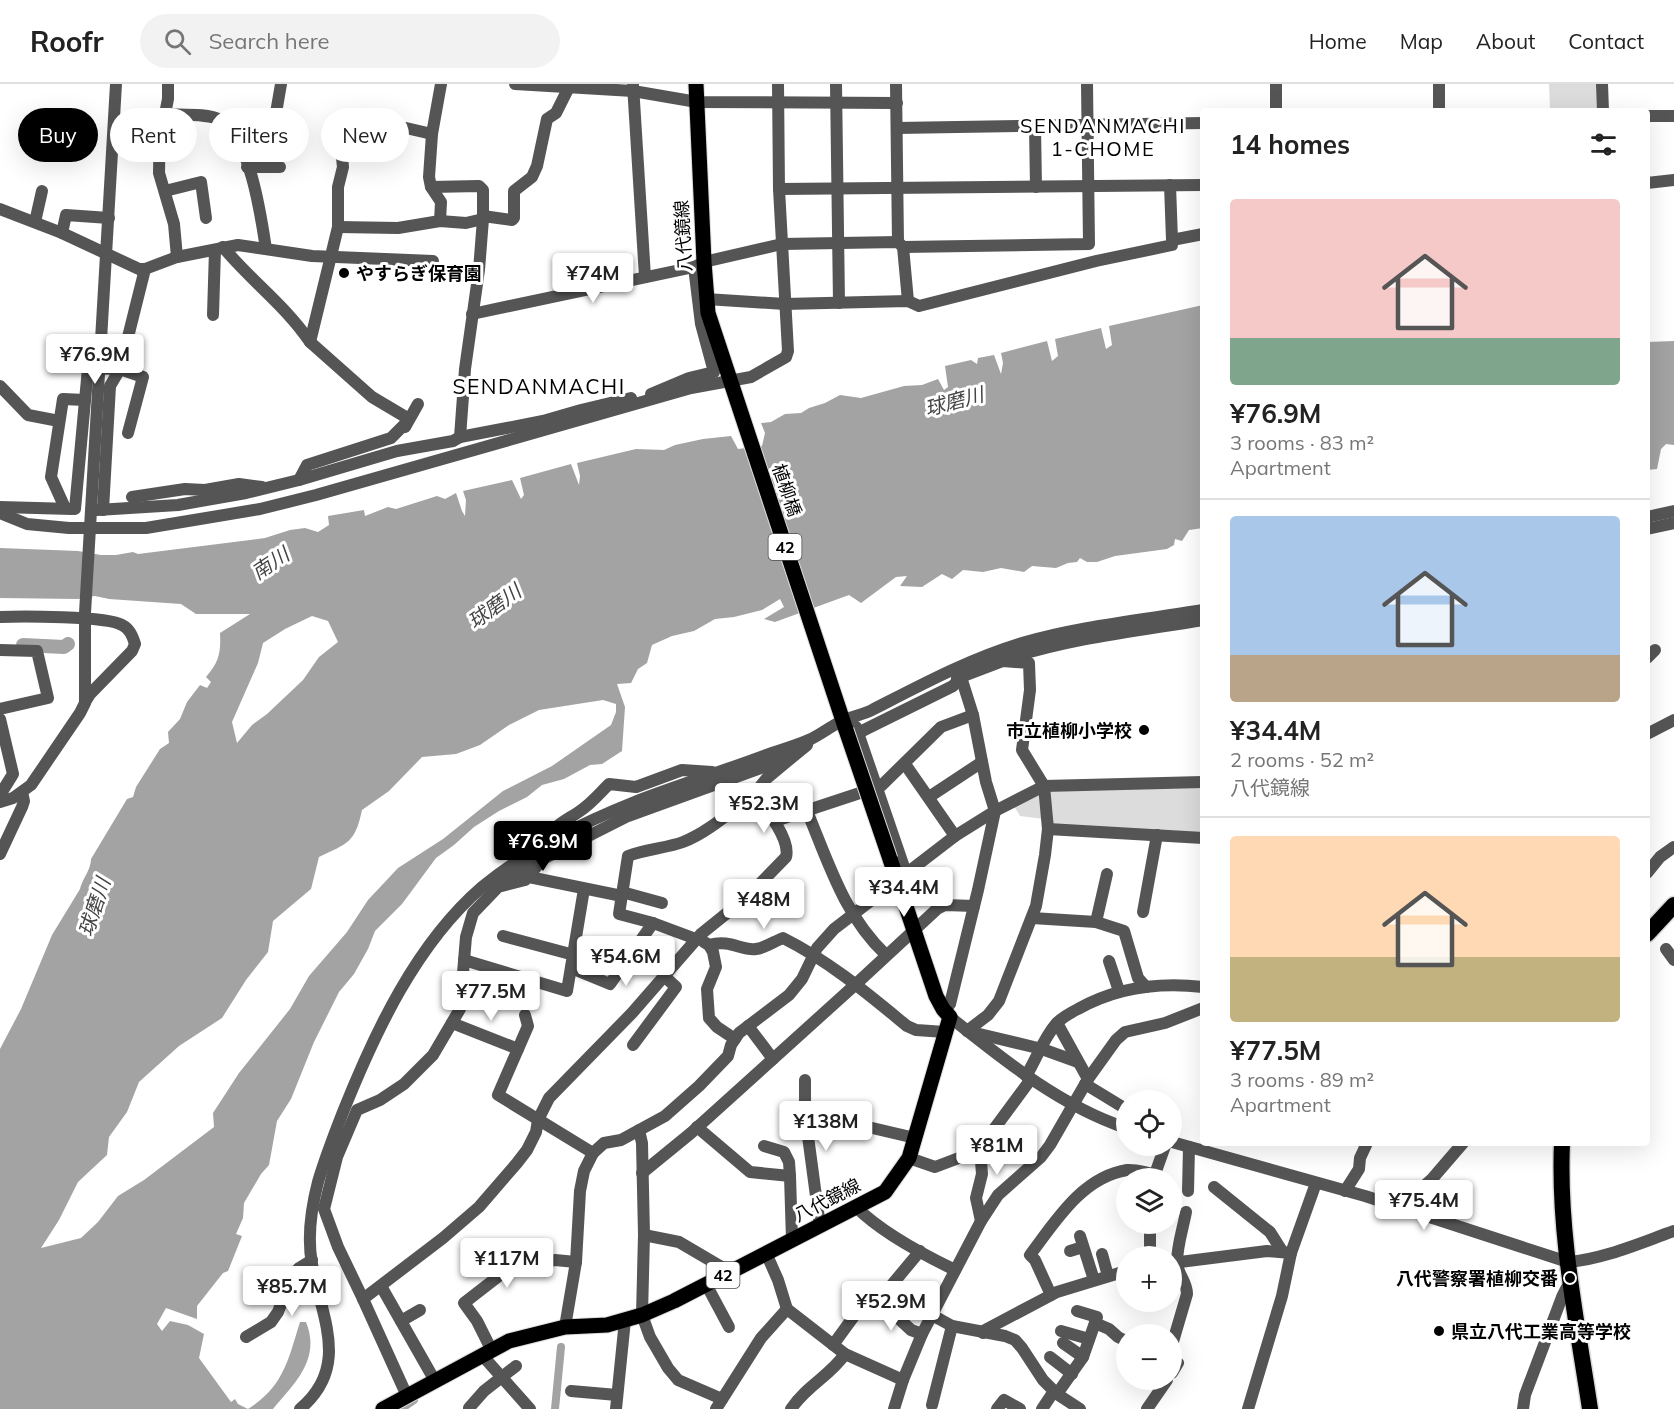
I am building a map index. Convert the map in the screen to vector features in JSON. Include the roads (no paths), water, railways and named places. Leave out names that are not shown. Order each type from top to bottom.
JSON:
[{"type":"highway","points":[[1650,931],[1674,905]]},
{"type":"highway","points":[[1562,1146],[1568,1262],[1590,1409]]},
{"type":"main road","name":"八代鏡線","points":[[696,84],[699,264],[714,333],[730,382]]},
{"type":"main road","name":"植柳橋","points":[[730,382],[848,723]]},
{"type":"main road","name":"42","points":[[848,723],[890,860],[901,877],[913,930],[936,996],[946,1013]]},
{"type":"main road","name":"八代鏡線","points":[[383,1409],[509,1341],[565,1327],[607,1325],[642,1315],[885,1192],[909,1158],[945,1032],[946,1013]]},
{"type":"street","points":[[85,703],[85,616],[89,530],[116,84]]},
{"type":"street","points":[[166,108],[168,84]]},
{"type":"street","points":[[277,108],[280,84]]},
{"type":"street","points":[[440,221],[441,202],[431,187],[429,177],[432,134],[441,84]]},
{"type":"street","points":[[515,84],[633,88],[697,102],[778,100],[897,103]]},
{"type":"street","points":[[0,522],[89,530],[146,528],[260,508],[691,388],[752,376],[786,357],[788,351],[779,189],[778,84]]},
{"type":"street","points":[[836,84],[839,303]]},
{"type":"street","points":[[896,84],[901,245],[908,301]]},
{"type":"street","points":[[1087,84],[1089,244],[1096,261]]},
{"type":"street","points":[[1276,84],[1276,108]]},
{"type":"street","points":[[1438,84],[1439,108]]},
{"type":"street","points":[[1602,84],[1603,108]]},
{"type":"street","points":[[338,227],[398,228],[440,221],[466,223],[483,218],[512,220],[514,218],[514,191],[532,177],[537,166],[547,119],[555,113],[569,87]]},
{"type":"street","points":[[633,88],[645,277]]},
{"type":"street","points":[[197,116],[213,117],[221,121],[230,129],[240,146],[255,186],[266,249]]},
{"type":"street","points":[[1650,116],[1674,116]]},
{"type":"street","points":[[897,128],[1200,123]]},
{"type":"street","points":[[1035,126],[1036,187]]},
{"type":"street","points":[[310,342],[338,227],[338,187],[343,167],[337,146],[339,131],[406,128],[432,134]]},
{"type":"street","points":[[159,162],[159,173],[174,224],[177,257]]},
{"type":"street","points":[[247,167],[280,167]]},
{"type":"street","points":[[1650,183],[1674,180]]},
{"type":"street","points":[[165,191],[201,182],[206,218]]},
{"type":"street","points":[[706,299],[786,304],[908,301],[919,306],[1096,261],[1172,245],[1170,185]]},
{"type":"street","points":[[779,189],[1200,185]]},
{"type":"street","points":[[431,187],[479,186],[483,190],[482,241],[465,369],[460,437]]},
{"type":"street","points":[[35,222],[42,191]]},
{"type":"street","points":[[0,209],[62,233],[139,269],[145,269],[177,257],[238,245],[312,256],[433,261]]},
{"type":"street","points":[[62,233],[66,215],[109,218]]},
{"type":"street","points":[[1172,240],[1200,235]]},
{"type":"street","points":[[472,314],[645,277],[782,244],[1089,244]]},
{"type":"street","points":[[213,315],[219,248]]},
{"type":"street","points":[[219,248],[275,299],[310,342],[372,397],[404,416],[407,422],[398,448]]},
{"type":"street","points":[[145,269],[120,369],[110,386],[100,510],[178,505],[270,488],[398,448],[453,441],[460,437],[543,421],[660,392],[666,387],[714,372],[701,324],[699,264]]},
{"type":"street","points":[[74,509],[88,368],[120,369],[143,377],[128,433]]},
{"type":"street","points":[[0,386],[28,415],[59,421]]},
{"type":"street","points":[[74,509],[51,477],[63,399],[85,400]]},
{"type":"street","points":[[299,480],[307,465],[392,438],[412,418],[418,404]]},
{"type":"street","points":[[460,437],[466,442],[492,443],[522,425]]},
{"type":"street","points":[[378,441],[398,448]]},
{"type":"street","points":[[132,497],[185,489],[205,490],[239,484],[270,488]]},
{"type":"street","points":[[0,507],[74,509]]},
{"type":"street","points":[[1650,516],[1674,511]]},
{"type":"street","points":[[0,513],[27,524]]},
{"type":"street","points":[[1650,528],[1671,525]]},
{"type":"street","points":[[848,723],[960,665],[1030,641],[1200,610]]},
{"type":"street","points":[[0,802],[22,792],[31,785],[80,713],[90,694],[132,651],[135,644],[132,634],[122,624],[85,616],[1,618]]},
{"type":"street","points":[[922,685],[961,677],[1035,650],[1084,639],[1200,620]]},
{"type":"street","points":[[0,650],[37,651],[48,698],[0,709]]},
{"type":"street","points":[[967,1031],[988,1015],[999,1001],[1036,906],[1048,829],[1044,786],[1022,750],[1029,690],[1029,663],[1004,661]]},
{"type":"street","points":[[324,1209],[337,1157],[357,1110],[380,1100],[404,1084],[433,1055],[460,1009],[466,937],[473,913],[498,887],[564,834],[636,802],[953,686],[961,677]]},
{"type":"street","points":[[961,677],[973,715],[995,811],[974,906],[946,1013],[1028,1078],[1088,1113],[1116,1124]]},
{"type":"street","points":[[775,821],[881,786],[941,728],[973,715]]},
{"type":"street","points":[[0,719],[13,774],[0,795]]},
{"type":"street","points":[[1650,732],[1674,720]]},
{"type":"street","points":[[848,723],[876,787],[901,877]]},
{"type":"street","points":[[735,1039],[717,1027],[709,1018],[707,989],[716,967],[709,945],[653,923],[619,914],[628,856],[646,849],[682,842],[708,828],[754,794],[767,778],[811,739]]},
{"type":"street","points":[[543,859],[628,816],[788,758]]},
{"type":"street","points":[[929,797],[982,762]]},
{"type":"street","points":[[905,764],[956,836]]},
{"type":"street","points":[[498,887],[529,877],[543,859],[550,844],[550,835],[565,820],[581,811],[609,784],[636,787],[682,770],[718,772]]},
{"type":"street","points":[[565,1327],[576,1262],[580,1191],[584,1171],[593,1153],[603,1143],[621,1140],[664,1116],[699,1086],[728,1056],[735,1039],[748,1026],[789,995],[801,979],[814,954],[834,929],[956,836],[995,811],[1044,786],[1200,782]]},
{"type":"street","points":[[0,854],[22,807],[24,801],[22,792]]},
{"type":"street","points":[[363,1299],[443,1238],[479,1207],[526,1150],[536,1132],[538,1120],[549,1098],[590,1057],[697,939],[747,897],[786,857],[788,852],[775,821],[754,794]]},
{"type":"street","points":[[807,811],[844,901],[870,940],[886,955]]},
{"type":"street","points":[[1048,829],[1200,838]]},
{"type":"street","points":[[1143,912],[1157,835]]},
{"type":"street","points":[[300,1409],[311,1400],[322,1385],[328,1367],[330,1348],[312,1260],[310,1234],[312,1209],[323,1164],[374,1039],[410,975],[438,936],[480,889],[513,864],[550,844]]},
{"type":"street","points":[[1650,869],[1660,857],[1674,848]]},
{"type":"street","points":[[1096,922],[1107,874]]},
{"type":"street","points":[[529,877],[662,903]]},
{"type":"street","points":[[464,960],[567,991],[584,889]]},
{"type":"street","points":[[642,1173],[697,1127],[941,906],[974,906]]},
{"type":"street","points":[[1032,918],[1096,922],[1124,931],[1138,978],[1146,987]]},
{"type":"street","points":[[571,968],[610,984],[653,923]]},
{"type":"street","points":[[503,936],[574,955]]},
{"type":"street","points":[[709,945],[719,942],[729,943],[756,950],[783,938],[814,954],[856,984],[907,1026],[916,1030],[945,1032]]},
{"type":"street","points":[[1666,949],[1674,960]]},
{"type":"street","points":[[1110,961],[1119,991]]},
{"type":"street","points":[[633,1045],[676,987],[664,976]]},
{"type":"street","points":[[909,1158],[935,1167],[980,1148],[1028,1078],[1048,1035],[1066,1015],[1088,1003],[1119,991],[1181,984],[1200,987]]},
{"type":"street","points":[[894,1409],[922,1334],[981,1221],[998,1195],[1041,1157],[1050,1145],[1086,1082],[1116,1040],[1125,1032],[1165,1023],[1200,1009]]},
{"type":"street","points":[[525,1015],[528,1026],[498,1095],[593,1153]]},
{"type":"street","points":[[452,1023],[518,1049]]},
{"type":"street","points":[[1057,1023],[1086,1082],[1116,1102]]},
{"type":"street","points":[[748,1026],[772,1059]]},
{"type":"street","points":[[967,1031],[1042,1049],[1078,1062]]},
{"type":"street","points":[[805,1080],[806,1114],[820,1226]]},
{"type":"street","points":[[697,1127],[750,1172],[790,1176]]},
{"type":"street","points":[[868,1127],[915,1138]]},
{"type":"street","points":[[639,1130],[642,1143],[644,1235],[642,1315],[650,1336],[668,1368],[678,1380],[719,1404],[761,1338],[787,1309]]},
{"type":"street","points":[[764,1146],[784,1152],[789,1162],[792,1240]]},
{"type":"street","points":[[1182,1146],[1189,1148],[1206,1147],[1316,1183],[1401,1207],[1568,1262],[1612,1252],[1674,1231]]},
{"type":"street","points":[[1345,1191],[1359,1169],[1360,1158],[1366,1146]]},
{"type":"street","points":[[1401,1207],[1432,1179],[1460,1146]]},
{"type":"street","points":[[980,1148],[982,1174],[976,1198],[981,1221]]},
{"type":"street","points":[[1188,1191],[1189,1148]]},
{"type":"street","points":[[1052,1295],[1035,1260],[1030,1255],[1059,1217],[1072,1202],[1103,1176],[1130,1169],[1155,1174],[1161,1156]]},
{"type":"street","points":[[323,1164],[324,1209],[338,1248],[407,1396]]},
{"type":"street","points":[[1248,1409],[1282,1296],[1286,1252],[1316,1183]]},
{"type":"street","points":[[1214,1187],[1270,1232],[1286,1252]]},
{"type":"street","points":[[856,1207],[920,1251],[955,1269]]},
{"type":"street","points":[[1178,1246],[1186,1212]]},
{"type":"street","points":[[644,1235],[679,1242],[730,1272]]},
{"type":"street","points":[[1071,1251],[1082,1242],[1094,1280]]},
{"type":"street","points":[[833,1345],[857,1312],[870,1311],[920,1251]]},
{"type":"street","points":[[1182,1262],[1243,1254],[1286,1252]]},
{"type":"street","points":[[766,1253],[787,1309],[845,1354],[903,1380]]},
{"type":"street","points":[[1102,1254],[1108,1276]]},
{"type":"street","points":[[246,1337],[271,1322],[278,1312],[292,1276],[299,1268],[312,1260]]},
{"type":"street","points":[[530,1409],[502,1377],[487,1352],[477,1322],[464,1303],[504,1272],[555,1260],[576,1262]]},
{"type":"street","points":[[983,1333],[1052,1295],[1116,1274]]},
{"type":"street","points":[[1182,1277],[1187,1285],[1187,1294],[1182,1311]]},
{"type":"street","points":[[706,1284],[729,1326]]},
{"type":"street","points":[[381,1286],[435,1381]]},
{"type":"street","points":[[1523,1409],[1525,1395],[1562,1297],[1566,1289],[1571,1286]]},
{"type":"street","points":[[879,1300],[911,1330],[922,1334]]},
{"type":"street","points":[[401,1321],[420,1310]]},
{"type":"street","points":[[1042,1409],[1072,1374],[1083,1357],[1097,1317],[1077,1311]]},
{"type":"street","points":[[932,1315],[952,1326],[1015,1340],[1043,1380],[1055,1392],[1080,1409]]},
{"type":"street","points":[[616,1409],[625,1320]]},
{"type":"street","points":[[1095,1323],[1116,1335]]},
{"type":"street","points":[[932,1405],[952,1326]]},
{"type":"street","points":[[1083,1357],[1062,1337],[1089,1339]]},
{"type":"street","points":[[791,1409],[806,1389],[835,1366],[845,1354]]},
{"type":"street","points":[[1050,1357],[1072,1374]]},
{"type":"street","points":[[469,1408],[484,1391],[516,1366]]},
{"type":"street","points":[[1147,1409],[1160,1390]]},
{"type":"street","points":[[571,1391],[617,1395]]},
{"type":"street","points":[[998,1409],[1004,1400],[1020,1409]]},
{"type":"water","points":[[1200,306],[1200,528],[1189,530],[1182,541],[1175,539],[1174,545],[1167,549],[1115,556],[1097,562],[1087,562],[1080,558],[1077,562],[1056,568],[1032,566],[1024,572],[1001,568],[983,572],[963,570],[952,579],[942,574],[922,587],[900,586],[907,576],[896,577],[861,603],[849,595],[775,622],[764,619],[784,607],[780,599],[762,610],[715,619],[694,631],[672,636],[652,645],[647,663],[638,669],[631,683],[617,684],[625,707],[622,751],[602,764],[590,765],[564,779],[542,785],[527,797],[474,827],[436,858],[402,904],[375,931],[354,974],[339,992],[314,1042],[291,1099],[277,1121],[269,1165],[244,1203],[243,1218],[236,1234],[242,1236],[228,1271],[223,1273],[197,1306],[197,1319],[166,1308],[157,1324],[162,1331],[170,1321],[188,1325],[204,1334],[199,1358],[231,1402],[235,1399],[238,1404],[248,1409],[0,1409],[0,1049],[21,1009],[52,935],[80,889],[90,867],[91,859],[127,799],[133,797],[136,787],[160,749],[169,743],[168,732],[180,719],[187,702],[200,685],[207,688],[211,682],[206,677],[218,657],[220,633],[250,614],[196,614],[181,604],[95,596],[78,599],[0,598],[0,548],[78,551],[101,555],[133,552],[138,554],[265,538],[305,528],[318,532],[329,525],[328,516],[364,510],[365,516],[388,507],[396,509],[437,496],[445,499],[456,493],[465,516],[466,500],[463,491],[512,480],[521,499],[524,495],[520,478],[571,464],[579,485],[580,476],[577,463],[636,449],[664,450],[675,445],[703,439],[731,436],[738,449],[762,446],[765,433],[761,423],[771,422],[785,414],[801,413],[840,395],[861,398],[904,386],[922,385],[938,379],[944,390],[948,387],[945,366],[971,360],[977,364],[978,358],[994,355],[1001,374],[1003,363],[1001,353],[1047,341],[1052,361],[1058,356],[1055,339],[1101,328],[1106,349],[1112,345],[1109,326]],"holes":[[[312,616],[328,621],[338,642],[319,657],[303,680],[252,725],[237,743],[232,722],[258,663],[263,643]],[[603,700],[616,704],[616,712],[611,725],[552,766],[503,791],[443,839],[398,868],[368,900],[347,932],[309,976],[290,1009],[239,1073],[213,1113],[214,1127],[144,1180],[118,1196],[98,1222],[81,1238],[41,1248],[59,1220],[78,1182],[107,1155],[109,1137],[127,1112],[139,1082],[179,1046],[222,1018],[246,980],[268,952],[273,921],[311,889],[319,857],[349,841],[356,829],[362,810],[389,791],[422,757],[456,754],[480,745],[509,725],[539,710]]]},
{"type":"water","points":[[1674,341],[1674,445],[1666,444],[1661,449],[1657,469],[1650,470],[1650,342]]},
{"type":"water","points":[[300,1322],[306,1322],[310,1335],[308,1359],[290,1390],[273,1409],[248,1409],[270,1391],[277,1381],[288,1360]]},
{"type":"waterway","points":[[23,645],[64,647],[68,644]]},
{"type":"waterway","points":[[555,1409],[561,1347]]},
{"type":"waterway","points":[[401,1409],[414,1400]]},
{"type":"place","name":"やすらぎ保育園","points":[[344,273]]},
{"type":"place","name":"市立植柳小学校","points":[[1144,730]]},
{"type":"place","name":"八代警察署植柳交番","points":[[1570,1278]]},
{"type":"place","name":"県立八代工業高等学校","points":[[1439,1331]]},
{"type":"district","name":"SENDANMACHI 1-CHOME","points":[[1103,136]]},
{"type":"district","name":"SENDANMACHI","points":[[539,386]]},
{"type":"water label","name":"球磨川","points":[[954,401]]},
{"type":"water label","name":"南川","points":[[270,563]]},
{"type":"water label","name":"球磨川","points":[[494,606]]},
{"type":"water label","name":"球磨川","points":[[94,907]]}]
